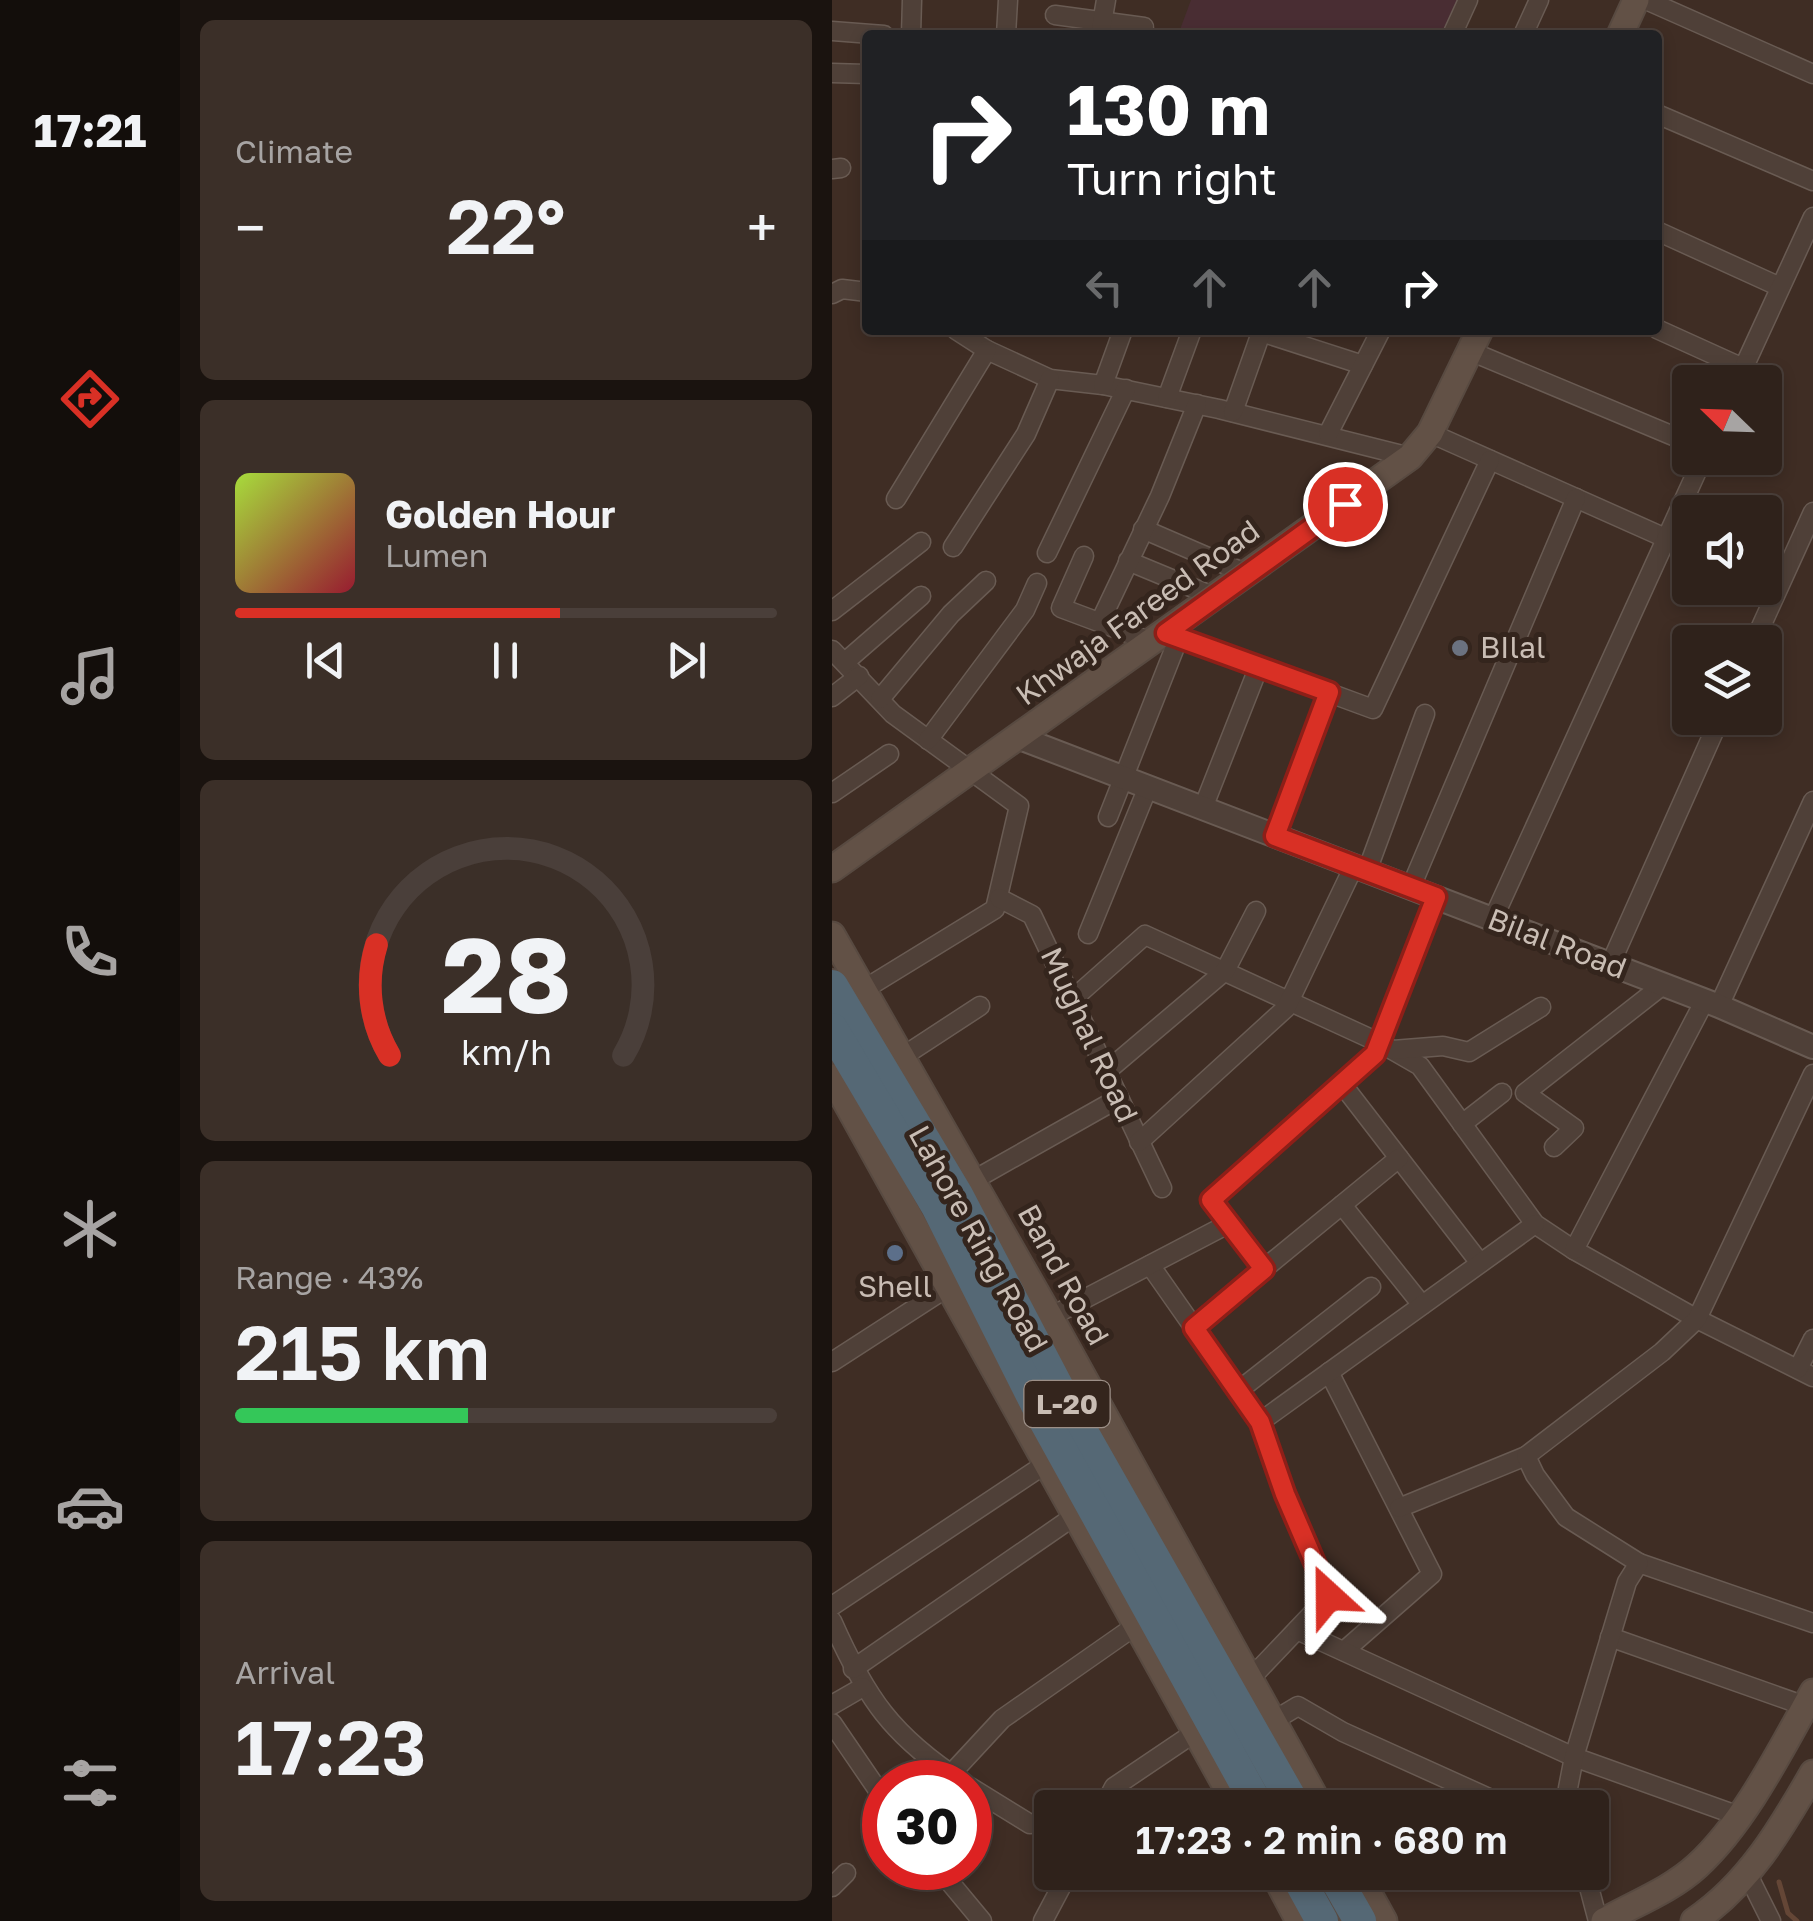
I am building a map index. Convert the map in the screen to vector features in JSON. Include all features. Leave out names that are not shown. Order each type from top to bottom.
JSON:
[{"type":"highway","name":"Lahore Ring Road","points":[[842,1001],[937,1206],[1044,1419],[1249,1790]]},
{"type":"highway","name":"Lahore Ring Road","points":[[842,1001],[958,1195],[1068,1406],[1286,1790]]},
{"type":"highway","points":[[1305,1890],[1322,1921]]},
{"type":"highway","points":[[1342,1890],[1360,1921]]},
{"type":"main road","points":[[1622,30],[1636,0]]},
{"type":"main road","name":"Khwaja Fareed Road","points":[[832,869],[1165,637],[1214,597],[1410,457],[1430,433],[1475,340]]},
{"type":"main road","name":"Band Road","points":[[832,935],[842,1001],[902,1057],[1311,1790]]},
{"type":"main road","points":[[832,1077],[1228,1790]]},
{"type":"main road","points":[[1601,1921],[1694,1868],[1739,1816],[1808,1699]]},
{"type":"main road","points":[[1694,1921],[1731,1894],[1748,1875],[1812,1773]]},
{"type":"main road","points":[[1282,1890],[1298,1921]]},
{"type":"main road","points":[[1367,1890],[1384,1921]]},
{"type":"street","points":[[910,0],[911,30]]},
{"type":"street","points":[[1006,30],[1008,0]]},
{"type":"street","points":[[1101,27],[1106,0]]},
{"type":"street","points":[[1454,30],[1468,0]]},
{"type":"street","points":[[1525,30],[1538,0]]},
{"type":"street","points":[[1646,0],[1812,74]]},
{"type":"street","points":[[1055,15],[1101,27],[1144,27]]},
{"type":"street","points":[[832,30],[862,33]]},
{"type":"street","points":[[832,72],[862,74]]},
{"type":"street","points":[[1662,116],[1812,181]]},
{"type":"street","points":[[1745,365],[1812,216]]},
{"type":"street","points":[[1662,233],[1780,287]]},
{"type":"street","points":[[832,294],[842,289],[862,291]]},
{"type":"street","points":[[1662,332],[1722,365]]},
{"type":"street","points":[[964,335],[1050,380],[1103,384],[1197,404],[1410,457]]},
{"type":"street","points":[[1103,384],[1121,335]]},
{"type":"street","points":[[1167,398],[1190,335]]},
{"type":"street","points":[[1233,412],[1261,335]]},
{"type":"street","points":[[1274,335],[1363,365]]},
{"type":"street","points":[[1328,434],[1378,335]]},
{"type":"street","points":[[1475,340],[1672,435]]},
{"type":"street","points":[[896,498],[987,350]]},
{"type":"street","points":[[953,547],[1026,434],[1050,380]]},
{"type":"street","points":[[1047,553],[1126,390]]},
{"type":"street","points":[[1100,622],[1197,404]]},
{"type":"street","points":[[1430,433],[1672,541]]},
{"type":"street","points":[[1084,556],[1061,608],[1259,666],[1373,709],[1490,460]]},
{"type":"street","points":[[1492,918],[1695,475]]},
{"type":"street","points":[[1411,888],[1576,498]]},
{"type":"street","points":[[1782,570],[1808,533],[1812,512]]},
{"type":"street","points":[[1143,529],[1248,574]]},
{"type":"street","points":[[832,612],[921,542]]},
{"type":"street","points":[[1128,561],[1214,597]]},
{"type":"street","points":[[880,699],[951,614],[986,581]]},
{"type":"street","points":[[928,740],[1025,610],[1037,583]]},
{"type":"street","points":[[842,1001],[994,910],[1020,806],[894,714],[838,656],[920,596]]},
{"type":"street","points":[[1108,817],[1165,637]]},
{"type":"street","points":[[1204,808],[1259,666]]},
{"type":"street","points":[[832,696],[859,676]]},
{"type":"street","points":[[1275,836],[1329,692]]},
{"type":"street","points":[[1138,1142],[1286,1008],[1360,868],[1425,714]]},
{"type":"street","points":[[1610,964],[1712,735]]},
{"type":"street","name":"Bilal Road","points":[[1020,738],[1610,964],[1812,1047]]},
{"type":"street","points":[[832,792],[889,754]]},
{"type":"street","points":[[1088,934],[1148,787]]},
{"type":"street","points":[[1574,1250],[1711,1004],[1812,801]]},
{"type":"street","points":[[1386,1047],[1436,897]]},
{"type":"street","name":"Mughal Road","points":[[999,898],[1032,915],[1162,1188]]},
{"type":"street","points":[[1107,1071],[1225,971],[1256,910]]},
{"type":"street","points":[[1074,998],[1145,935],[1290,1000],[1420,1066],[1535,1224],[1574,1250],[1697,1319],[1805,1373],[1812,1339]]},
{"type":"street","points":[[1554,1147],[1574,1128],[1524,1094],[1663,985]]},
{"type":"street","points":[[902,1057],[980,1006]]},
{"type":"street","points":[[1264,1269],[1211,1200],[1386,1047],[1443,1046],[1469,1052],[1541,1007]]},
{"type":"street","points":[[1399,1508],[1526,1456],[1662,1352],[1697,1319],[1812,1074]]},
{"type":"street","points":[[1342,1084],[1480,1263]]},
{"type":"street","points":[[1462,1124],[1502,1092]]},
{"type":"street","points":[[972,1181],[1119,1098]]},
{"type":"street","points":[[1194,1328],[1399,1158]]},
{"type":"street","points":[[1342,1205],[1422,1305]]},
{"type":"street","points":[[1050,1317],[1230,1223]]},
{"type":"street","points":[[1260,1422],[1535,1224]]},
{"type":"street","points":[[1150,1265],[1260,1422],[1285,1494],[1329,1596],[1250,1679]]},
{"type":"street","points":[[1238,1391],[1371,1286]]},
{"type":"street","points":[[832,1362],[948,1287]]},
{"type":"street","points":[[1329,1372],[1432,1574],[1344,1651]]},
{"type":"street","points":[[1526,1456],[1566,1517],[1639,1563],[1812,1624]]},
{"type":"street","points":[[832,1606],[1047,1463]]},
{"type":"street","points":[[853,1669],[1076,1515]]},
{"type":"street","points":[[1568,1790],[1574,1757],[1627,1582],[1639,1563]]},
{"type":"street","points":[[832,1621],[876,1708],[930,1760]]},
{"type":"street","points":[[971,1760],[1002,1719],[1138,1624]]},
{"type":"street","points":[[1297,1630],[1574,1757],[1739,1816]]},
{"type":"street","points":[[1610,1637],[1808,1699]]},
{"type":"street","points":[[832,1705],[864,1687]]},
{"type":"street","points":[[1273,1721],[1298,1706],[1343,1732],[1471,1790]]},
{"type":"street","points":[[832,1724],[862,1767]]},
{"type":"street","points":[[1112,1790],[1197,1731]]},
{"type":"street","points":[[992,1801],[1030,1824]]},
{"type":"street","points":[[832,1887],[846,1873]]},
{"type":"street","points":[[1748,1875],[1770,1921]]},
{"type":"street","points":[[956,1890],[982,1921]]},
{"type":"street","points":[[1044,1921],[1060,1890]]},
{"type":"street","points":[[1591,1890],[1601,1921]]},
{"type":"shaded area","points":[[1191,0],[1458,0],[1444,30],[1180,30]]},
{"type":"waterway","points":[[1779,1882],[1788,1913],[1797,1921]]},
{"type":"place","name":"BIlal","points":[[1460,648]]},
{"type":"place","name":"Shell","points":[[895,1253]]},
{"type":"route","points":[[1329,1596],[1285,1494],[1260,1422],[1194,1328],[1264,1269],[1211,1200],[1375,1054],[1436,897],[1275,836],[1329,692],[1166,633],[1345,504]]}]
